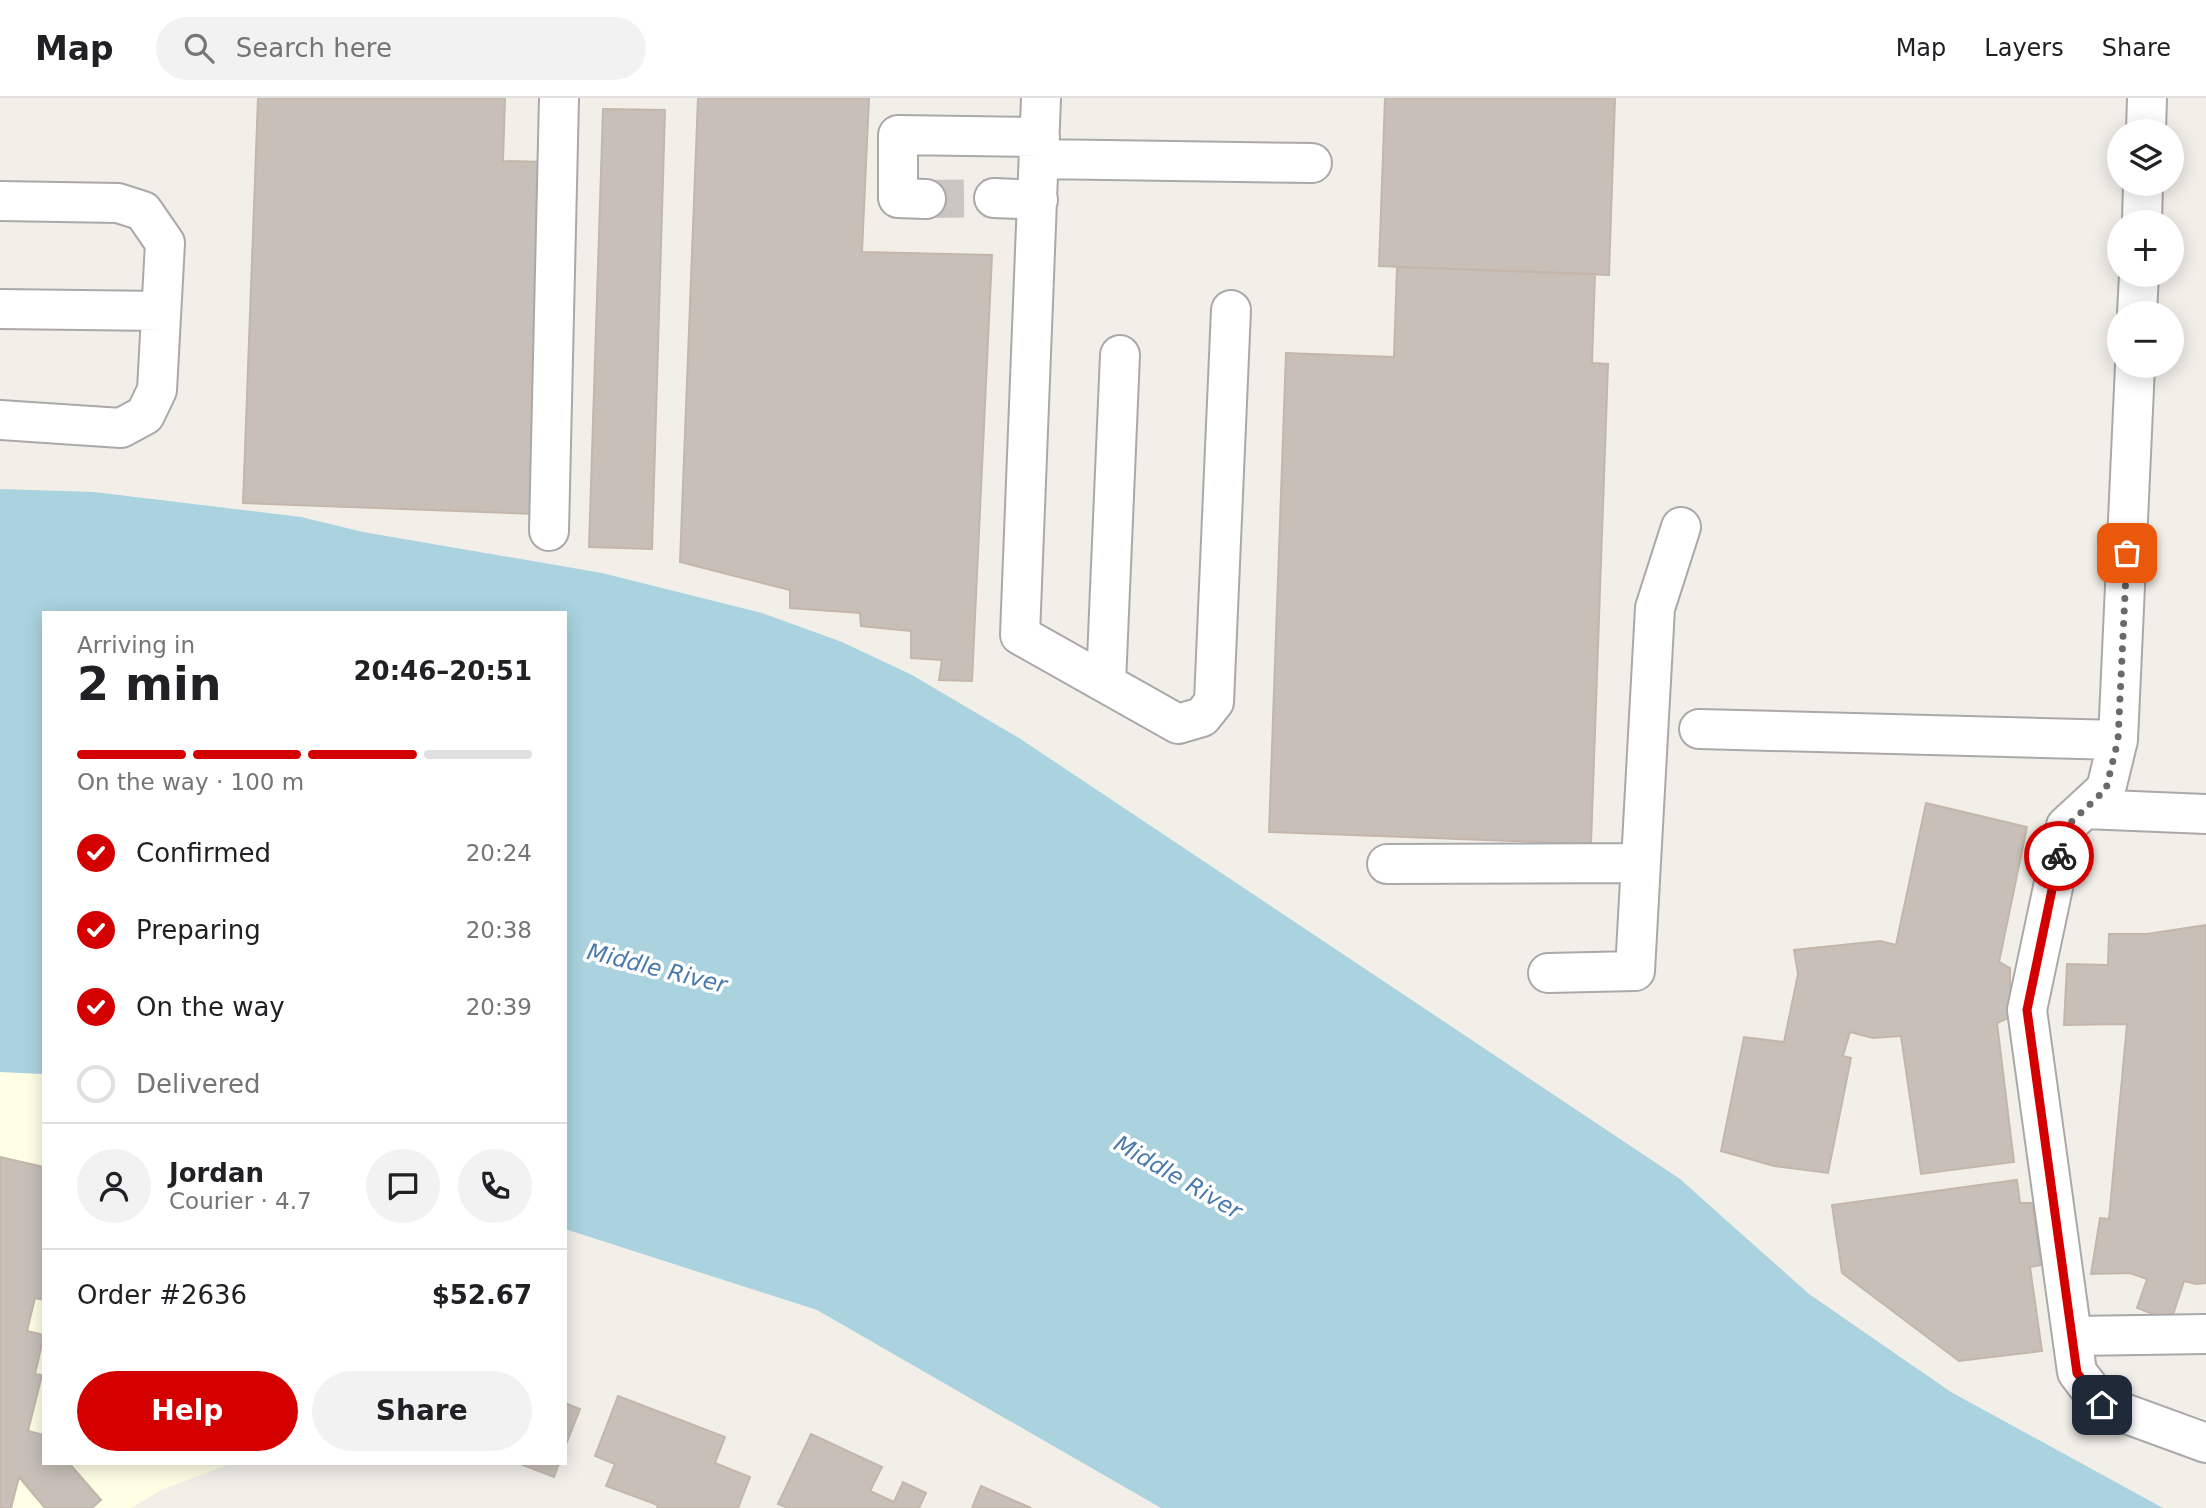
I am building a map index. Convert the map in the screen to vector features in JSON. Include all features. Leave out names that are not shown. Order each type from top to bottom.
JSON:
[{"type":"street","points":[[549,531],[559,98]]},
{"type":"street","points":[[1041,98],[1020,635],[1178,724],[1202,717],[1214,702],[1231,310]]},
{"type":"street","points":[[2146,119],[2147,98]]},
{"type":"street","points":[[926,199],[898,198],[898,135],[1040,148],[1312,163]]},
{"type":"street","points":[[994,198],[1038,200]]},
{"type":"street","points":[[0,201],[118,203],[143,211],[165,243],[157,390],[145,415],[121,428],[0,420]]},
{"type":"street","points":[[0,309],[161,311]]},
{"type":"street","points":[[1106,683],[1120,355]]},
{"type":"street","points":[[2134,378],[2118,740],[2106,789],[2066,827],[2027,1010],[2077,1373],[2102,1405],[2206,1443]]},
{"type":"street","points":[[1548,973],[1635,971],[1655,608],[1681,527]]},
{"type":"street","points":[[1699,729],[2118,740]]},
{"type":"street","points":[[2085,809],[2206,814]]},
{"type":"street","points":[[1387,864],[1641,863]]},
{"type":"street","points":[[2073,1336],[2206,1334]]},
{"type":"shaded area","points":[[0,1072],[42,1074],[42,1465],[227,1465],[161,1490],[131,1508],[0,1508]]},
{"type":"water","name":"Middle River","points":[[0,489],[94,492],[301,517],[363,532],[602,573],[762,613],[842,642],[912,675],[1019,738],[1680,1179],[1809,1294],[1951,1392],[2163,1508],[1161,1508],[817,1310],[567,1230],[567,611],[42,611],[42,1074],[0,1072]]},
{"type":"building","points":[[258,98],[505,98],[503,161],[548,162],[535,514],[243,503]]},
{"type":"building","points":[[698,98],[869,98],[862,252],[992,255],[972,681],[939,680],[942,660],[911,658],[911,631],[861,626],[860,613],[790,608],[790,590],[680,562]]},
{"type":"building","points":[[1385,98],[1615,98],[1609,275],[1379,266]]},
{"type":"building","points":[[603,109],[665,110],[652,549],[589,547]]},
{"type":"building","points":[[1397,267],[1595,274],[1592,363],[1608,364],[1591,844],[1269,832],[1286,353],[1394,357]]},
{"type":"building","points":[[1926,803],[2027,827],[1999,962],[2010,968],[2010,1017],[1997,1023],[2014,1162],[1921,1174],[1901,1036],[1873,1038],[1850,1032],[1843,1056],[1851,1058],[1828,1173],[1774,1166],[1721,1151],[1744,1037],[1784,1042],[1798,974],[1794,950],[1880,941],[1896,945]]},
{"type":"building","points":[[2206,925],[2206,1283],[2184,1281],[2171,1321],[2137,1308],[2147,1279],[2130,1273],[2091,1274],[2100,1218],[2109,1219],[2127,1024],[2064,1025],[2067,964],[2108,965],[2109,934],[2147,934]]},
{"type":"building","points":[[0,1157],[42,1167],[42,1300],[35,1298],[27,1331],[42,1335],[35,1374],[42,1375],[28,1431],[42,1434],[42,1465],[71,1465],[101,1500],[92,1508],[45,1508],[19,1477],[11,1508],[0,1508]]},
{"type":"building","points":[[2017,1180],[2020,1203],[2032,1203],[2041,1265],[2030,1267],[2042,1351],[1959,1361],[1842,1273],[1832,1205]]},
{"type":"building","points":[[618,1396],[725,1437],[715,1463],[750,1477],[738,1508],[657,1508],[658,1505],[606,1486],[615,1464],[595,1456]]},
{"type":"building","points":[[567,1404],[580,1409],[567,1442]]},
{"type":"building","points":[[811,1434],[882,1467],[870,1491],[894,1502],[903,1482],[926,1493],[919,1508],[788,1508],[778,1504]]},
{"type":"building","points":[[523,1465],[558,1465],[554,1477]]},
{"type":"building","points":[[981,1486],[1031,1508],[972,1508]]},
{"type":"tunnel","points":[[926,199],[994,198]]},
{"type":"way so far","points":[[2059,856],[2066,827],[2106,789],[2118,740],[2127,553]]},
{"type":"route","points":[[2059,856],[2027,1010],[2077,1373],[2102,1405]]}]
